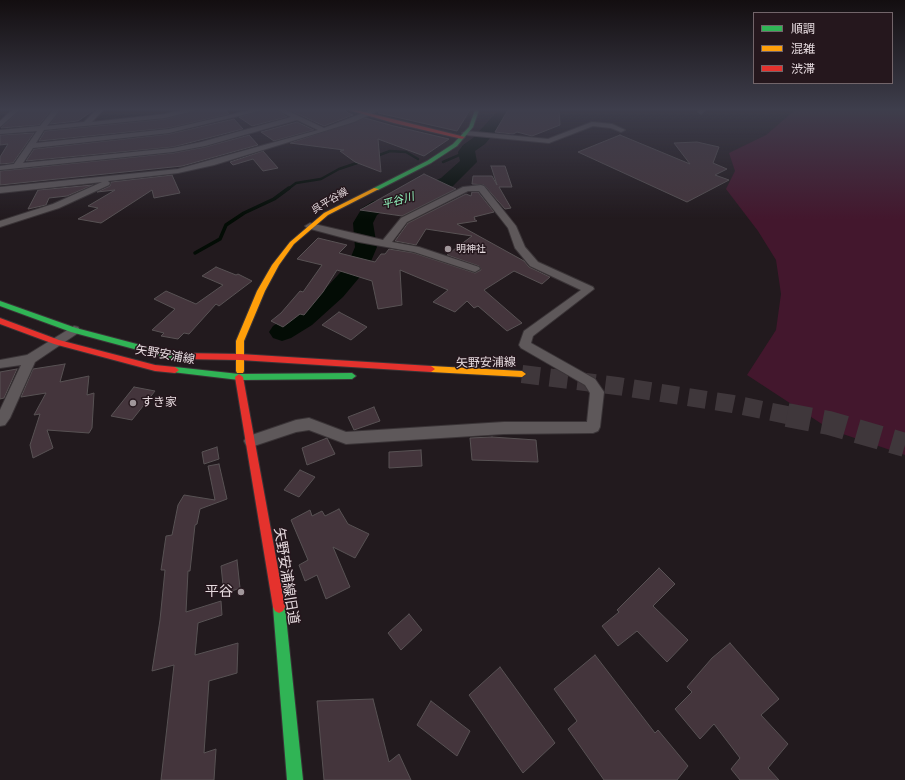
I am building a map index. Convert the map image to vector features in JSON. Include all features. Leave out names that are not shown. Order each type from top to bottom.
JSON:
[{"type":"main road","name":"呉平谷線","points":[[239,377],[240,341],[261,292],[276,265],[292,243],[310,226],[333,210],[429,162],[453,146]]},
{"type":"main road","name":"矢野安浦線","points":[[0,303],[74,330],[171,356],[240,357],[522,374],[388,376]]},
{"type":"main road","name":"矢野安浦線","points":[[0,321],[57,342],[155,368],[239,377],[365,376]]},
{"type":"main road","name":"矢野安浦線旧道","points":[[239,377],[278,601],[295,780]]},
{"type":"street","points":[[17,166],[30,146]]},
{"type":"street","points":[[41,146],[173,151],[211,163],[268,146]]},
{"type":"street","points":[[172,146],[173,151]]},
{"type":"street","points":[[0,190],[109,179],[183,146]]},
{"type":"street","points":[[0,168],[173,151],[192,146]]},
{"type":"street","points":[[0,224],[56,206],[106,183],[109,179]]},
{"type":"street","points":[[251,441],[296,426],[309,424],[346,438],[504,428],[593,427],[597,392],[590,382],[525,345],[528,334],[589,289],[534,264],[520,248],[513,228],[481,188],[466,189],[404,220],[386,243]]},
{"type":"street","points":[[310,226],[359,239],[416,249],[475,269]]},
{"type":"street","points":[[0,364],[30,359],[74,330]]},
{"type":"street","points":[[0,421],[5,414],[30,359]]},
{"type":"shaded area","points":[[743,146],[905,146],[905,455],[831,430],[747,375],[776,330],[781,294],[776,260],[758,231],[726,189],[735,171],[729,153]]},
{"type":"building","points":[[7,146],[25,146],[13,163],[0,164],[0,157]]},
{"type":"building","points":[[57,146],[175,146],[26,161],[34,149]]},
{"type":"building","points":[[253,146],[182,166],[0,185],[0,171],[173,153],[205,147]]},
{"type":"building","points":[[316,146],[379,146],[381,172],[355,162],[340,151],[344,150]]},
{"type":"building","points":[[398,146],[438,146],[424,156]]},
{"type":"building","points":[[592,146],[648,146],[690,164],[677,146],[716,146],[719,147],[713,163],[727,169],[715,175],[729,180],[687,202],[578,152]]},
{"type":"building","points":[[263,151],[278,168],[263,171],[253,159],[233,165],[230,162]]},
{"type":"building","points":[[491,166],[505,166],[512,187],[499,187],[511,208],[505,209],[484,185],[472,184],[473,176],[492,176],[497,185]]},
{"type":"building","points":[[424,174],[456,189],[402,216],[360,210]]},
{"type":"building","points":[[172,175],[180,193],[154,198],[152,190],[101,223],[78,219],[98,208],[88,206],[115,190],[97,192],[110,186],[111,182]]},
{"type":"building","points":[[93,185],[67,196],[49,198],[46,205],[28,209],[38,190]]},
{"type":"building","points":[[472,192],[478,192],[494,212],[474,217],[477,221],[457,224],[524,261],[529,267],[550,277],[542,284],[514,271],[484,290],[522,323],[507,331],[478,306],[474,308],[467,301],[455,312],[433,302],[448,290],[400,270],[402,305],[378,309],[372,281],[337,270],[323,292],[304,315],[300,314],[283,327],[271,321],[281,313],[300,291],[303,292],[322,265],[297,259],[318,238],[347,245],[339,253],[375,262],[381,254],[385,254],[389,249],[414,253],[475,273],[481,270],[479,266],[447,255],[472,236],[426,229],[416,245],[395,241],[408,223],[466,194],[471,196]]},
{"type":"building","points":[[216,267],[236,275],[238,274],[252,281],[219,306],[216,304],[189,334],[184,333],[178,339],[161,336],[164,333],[152,330],[175,309],[154,299],[166,291],[196,304],[223,285],[202,276]]},
{"type":"building","points":[[339,312],[367,327],[351,340],[322,325]]},
{"type":"building","points":[[65,364],[60,382],[89,376],[87,395],[94,393],[92,428],[89,433],[47,430],[53,448],[33,458],[30,445],[40,414],[34,415],[46,393],[21,397],[33,369]]},
{"type":"building","points":[[17,369],[4,398],[0,399],[0,372]]},
{"type":"building","name":"すき家","points":[[134,387],[155,391],[132,420],[111,416]]},
{"type":"building","points":[[374,407],[380,421],[354,430],[348,417]]},
{"type":"building","points":[[492,437],[536,440],[538,462],[472,460],[470,438]]},
{"type":"building","points":[[327,438],[335,454],[307,465],[302,448]]},
{"type":"building","points":[[217,447],[219,459],[204,464],[202,452]]},
{"type":"building","points":[[421,450],[422,466],[389,468],[389,452]]},
{"type":"building","points":[[219,464],[227,499],[200,509],[197,524],[195,525],[190,571],[188,571],[186,612],[221,601],[222,615],[198,623],[195,655],[238,643],[237,673],[209,681],[204,753],[216,749],[214,780],[161,780],[174,665],[152,671],[160,620],[165,570],[161,570],[166,536],[172,535],[178,505],[184,495],[215,500],[208,466]]},
{"type":"building","points":[[300,470],[315,477],[299,497],[284,490]]},
{"type":"building","points":[[339,509],[348,524],[369,534],[355,558],[333,547],[350,587],[326,599],[317,575],[305,581],[299,565],[308,560],[291,520],[310,510],[312,516],[322,511],[325,516]]},
{"type":"building","points":[[237,560],[240,588],[224,594],[221,566]]},
{"type":"building","points":[[659,568],[675,584],[653,606],[688,640],[667,662],[637,631],[618,646],[602,626],[619,612],[617,610]]},
{"type":"building","points":[[409,614],[422,630],[401,650],[388,633]]},
{"type":"building","points":[[730,643],[779,699],[761,715],[788,744],[768,768],[779,780],[740,780],[731,769],[740,758],[714,724],[700,739],[675,709],[692,692],[687,687],[712,658]]},
{"type":"building","points":[[595,655],[655,733],[658,730],[688,766],[677,780],[604,780],[568,729],[577,721],[554,689]]},
{"type":"building","points":[[500,667],[555,743],[523,773],[469,695]]},
{"type":"building","points":[[373,699],[389,762],[399,754],[411,780],[324,780],[317,701]]},
{"type":"building","points":[[431,701],[470,731],[457,756],[417,725]]},
{"type":"waterway","name":"平谷川","points":[[282,332],[303,319],[335,292],[358,266],[366,247],[363,223],[369,212],[380,205],[410,199],[447,182],[469,162],[466,152],[471,146]]},
{"type":"waterway","name":"平谷川","points":[[374,157],[390,151],[406,152],[418,159]]},
{"type":"waterway","name":"平谷川","points":[[443,162],[466,152]]},
{"type":"waterway","name":"平谷川","points":[[288,189],[296,183],[321,179],[339,169],[363,161]]},
{"type":"waterway","name":"平谷川","points":[[195,253],[220,239],[226,225],[244,213],[274,199],[289,188]]},
{"type":"tunnel","points":[[522,374],[617,386],[733,404],[788,415]]},
{"type":"tunnel","points":[[788,415],[829,423],[905,445]]},
{"type":"traffic: fast","points":[[376,189],[429,162],[453,146]]},
{"type":"traffic: fast","points":[[0,303],[74,330],[171,356],[181,356]]},
{"type":"traffic: fast","points":[[175,370],[239,377],[352,376]]},
{"type":"traffic: fast","points":[[279,607],[295,780]]},
{"type":"traffic: slow","points":[[240,371],[240,341],[261,291],[276,265],[292,243],[326,214],[376,189]]},
{"type":"traffic: slow","points":[[431,369],[522,374]]},
{"type":"traffic: jam","points":[[0,321],[57,342],[155,368],[175,370]]},
{"type":"traffic: jam","points":[[181,356],[240,357],[431,369]]},
{"type":"traffic: jam","points":[[239,377],[279,607]]},
{"type":"place","name":"明神社","points":[[448,249]]},
{"type":"place","name":"すき家","points":[[133,403]]},
{"type":"place","name":"平谷","points":[[241,592]]}]
